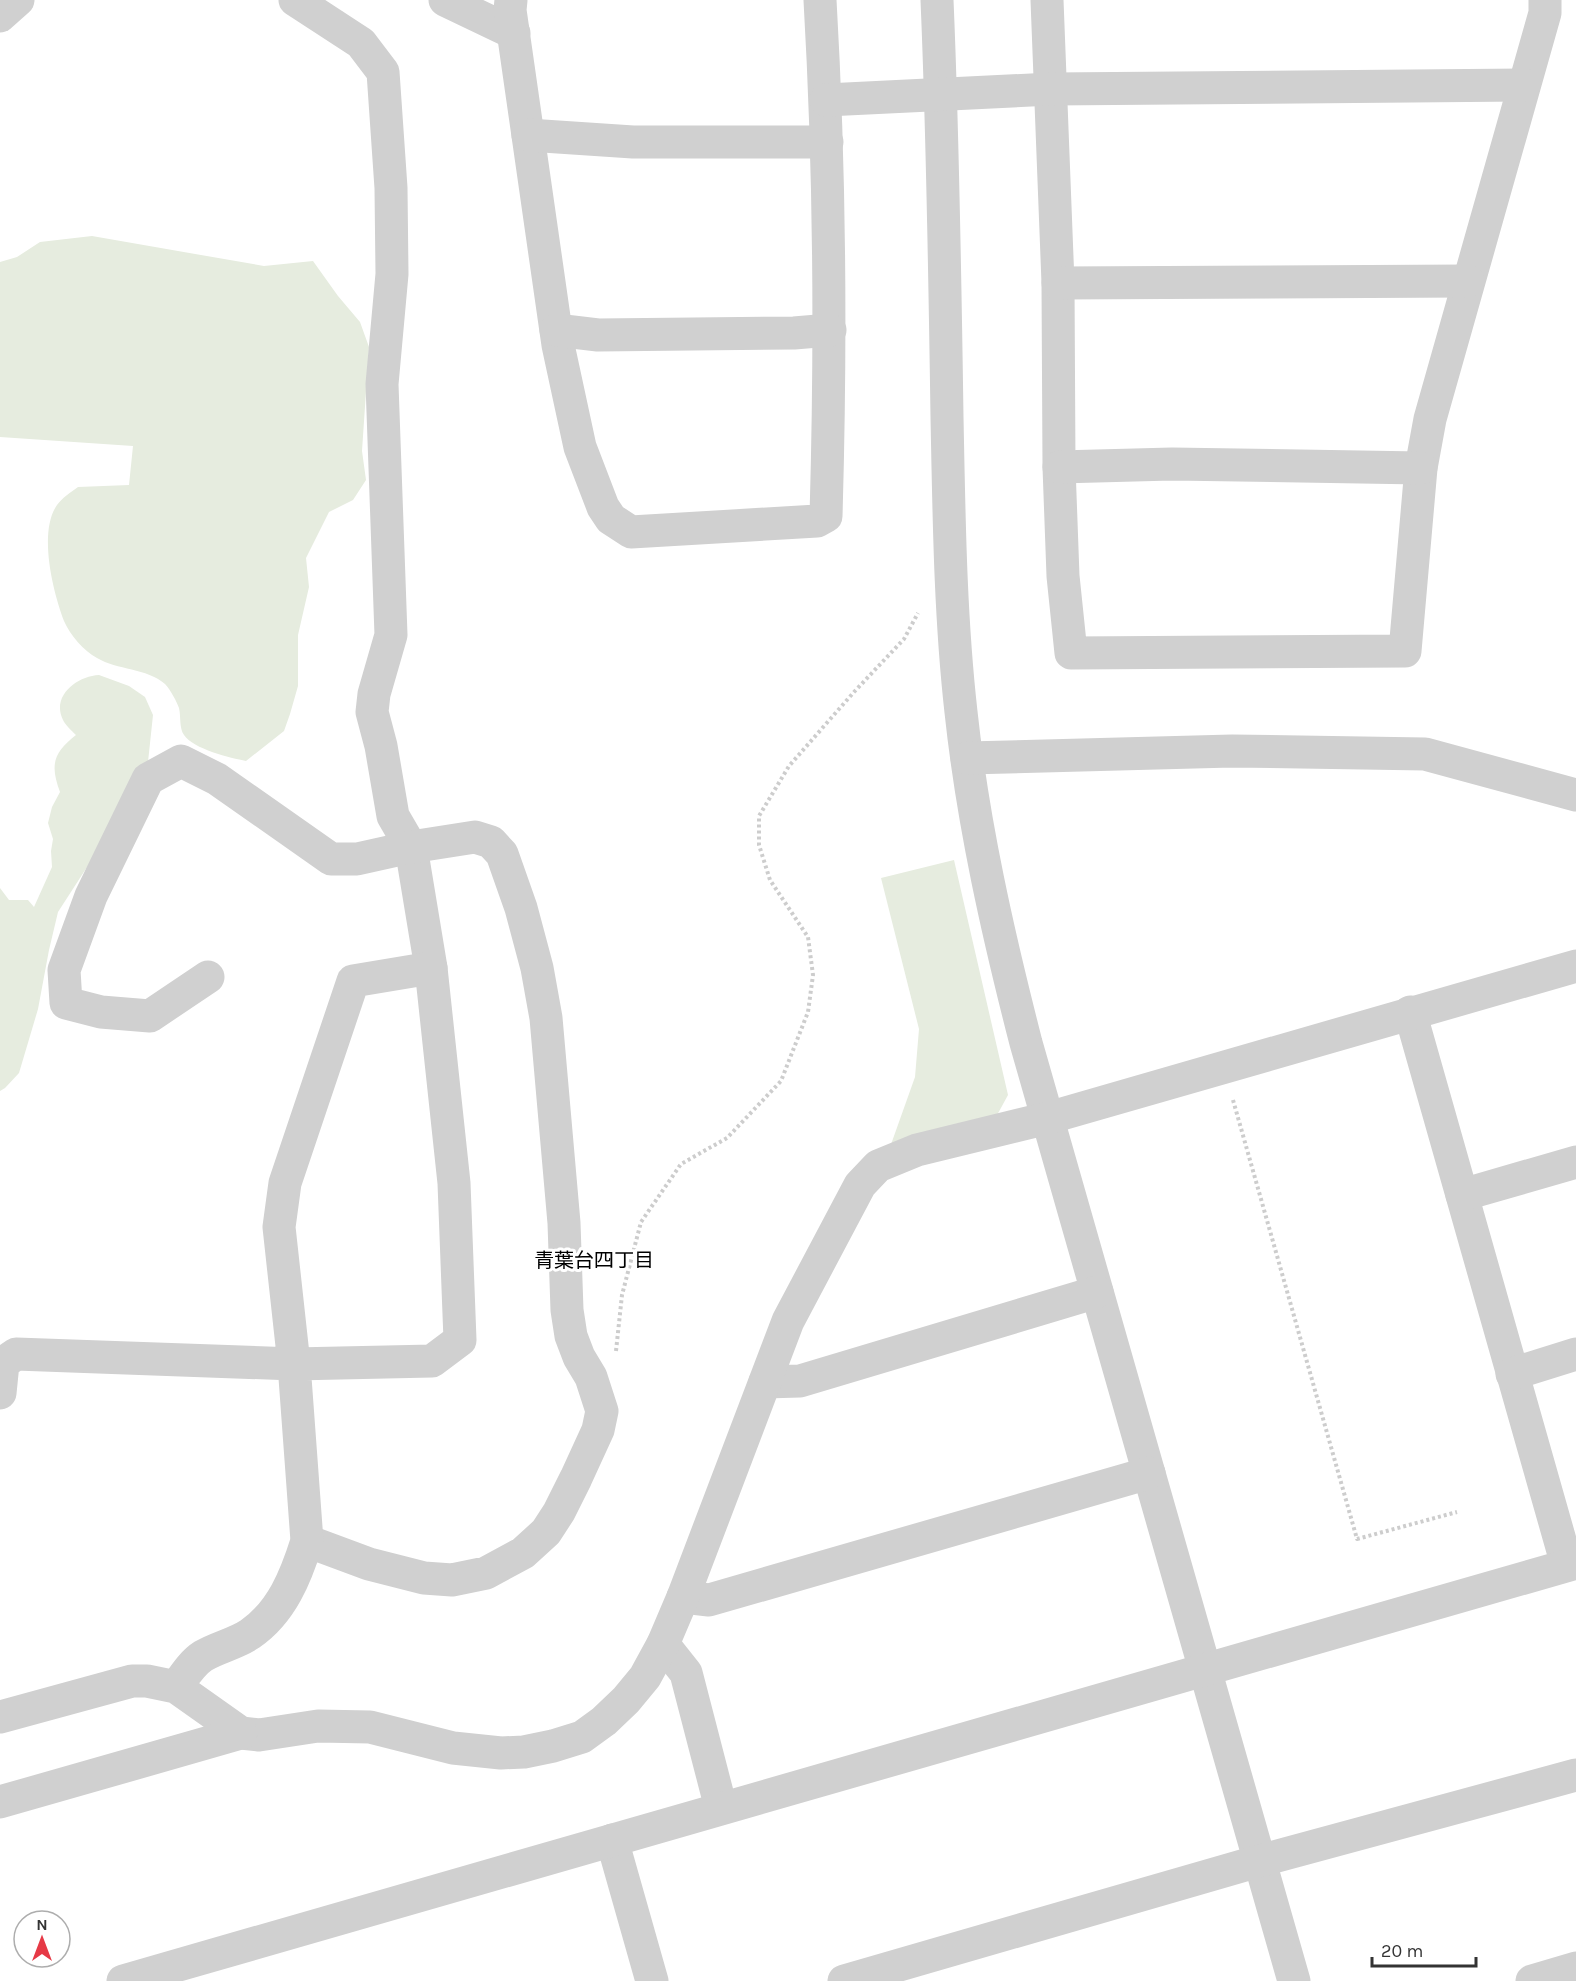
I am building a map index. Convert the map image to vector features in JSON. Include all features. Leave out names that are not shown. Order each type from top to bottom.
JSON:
[{"type":"street","points":[[0,16],[18,0]]},
{"type":"street","points":[[0,1393],[3,1363],[16,1353],[294,1364],[432,1361],[460,1340],[454,1183],[431,968],[411,847],[393,816],[381,746],[372,712],[374,694],[391,635],[382,384],[392,274],[392,242],[391,188],[383,72],[361,43],[295,0]]},
{"type":"street","points":[[445,0],[514,33]]},
{"type":"street","points":[[511,0],[556,330],[580,447],[603,507],[611,519],[631,532],[817,521],[826,516],[830,330],[826,100],[820,0]]},
{"type":"street","points":[[937,0],[951,553],[960,699],[983,860],[999,939],[1026,1043],[1294,1981]]},
{"type":"street","points":[[1047,0],[1058,283],[1059,467],[1063,576],[1071,653],[1405,651],[1421,468],[1430,419],[1545,13],[1545,0]]},
{"type":"street","points":[[826,100],[1051,89],[1524,85]]},
{"type":"street","points":[[528,135],[633,142],[827,142]]},
{"type":"street","points":[[1058,283],[1468,281]]},
{"type":"street","points":[[556,330],[598,335],[794,333],[830,330]]},
{"type":"street","points":[[1059,467],[1172,464],[1421,468]]},
{"type":"street","points":[[967,758],[1232,751],[1425,754],[1576,795]]},
{"type":"street","points":[[208,977],[150,1016],[101,1012],[66,1003],[64,970],[91,896],[148,779],[181,761],[217,780],[331,860],[357,860],[411,847],[475,837],[491,842],[502,854],[517,897],[537,968],[546,1018],[564,1223],[567,1310],[571,1336],[599,1397],[602,1411],[598,1430],[559,1512],[546,1532],[523,1552],[486,1573],[452,1580],[424,1578],[369,1564],[307,1541]]},
{"type":"street","points":[[0,1717],[132,1681],[147,1681],[176,1687],[242,1732],[259,1735],[318,1726],[370,1727],[477,1752],[524,1752],[582,1737],[626,1700],[645,1677],[663,1644],[788,1321],[860,1185],[878,1166],[917,1150],[1048,1118],[1576,966]]},
{"type":"street","points":[[176,1687],[189,1669],[203,1656],[249,1635],[269,1617],[289,1589],[298,1569],[307,1541],[294,1364],[279,1227],[285,1183],[353,981],[431,968]]},
{"type":"street","points":[[127,1980],[1571,1564],[1512,1374],[1410,1012]]},
{"type":"street","points":[[1461,1195],[1576,1162]]},
{"type":"street","points":[[765,1382],[800,1381],[1097,1292]]},
{"type":"street","points":[[1512,1374],[1576,1354]]},
{"type":"street","points":[[683,1597],[709,1600],[1149,1473]]},
{"type":"street","points":[[663,1644],[686,1673],[721,1808]]},
{"type":"street","points":[[0,1802],[242,1732]]},
{"type":"street","points":[[844,1981],[1259,1861],[1576,1774]]},
{"type":"street","points":[[612,1840],[652,1981]]},
{"type":"street","points":[[173,1981],[215,1954]]},
{"type":"street","points":[[1532,1981],[1576,1968]]},
{"type":"path","points":[[599,1397],[616,1350],[622,1295],[641,1222],[681,1164],[727,1138],[781,1082],[808,1012],[813,975],[808,937],[770,880],[759,845],[759,816],[789,766],[904,639],[920,609]]},
{"type":"path","points":[[1224,1068],[1357,1539],[1457,1512]]},
{"type":"shaded area","points":[[92,236],[264,266],[313,261],[360,322],[369,347],[362,451],[366,480],[353,500],[329,512],[306,558],[309,587],[298,635],[298,686],[290,714],[284,731],[246,761],[195,745],[181,729],[178,705],[165,684],[150,675],[105,662],[92,655],[78,642],[64,621],[49,562],[51,517],[59,502],[78,487],[129,485],[133,446],[0,437],[0,262],[17,257],[40,242]]},
{"type":"shaded area","points":[[99,675],[129,686],[145,697],[153,715],[148,762],[120,816],[58,912],[38,1009],[19,1073],[0,1091],[0,888],[9,900],[28,900],[34,907],[52,867],[53,839],[48,823],[52,807],[60,792],[55,774],[56,760],[62,748],[76,735],[63,720],[60,703],[63,695],[75,683]]},
{"type":"shaded area","points":[[954,860],[1008,1095],[996,1117],[889,1150],[915,1077],[919,1029],[881,878]]},
{"type":"district","name":"青葉台四丁目","points":[[594,1260]]}]
